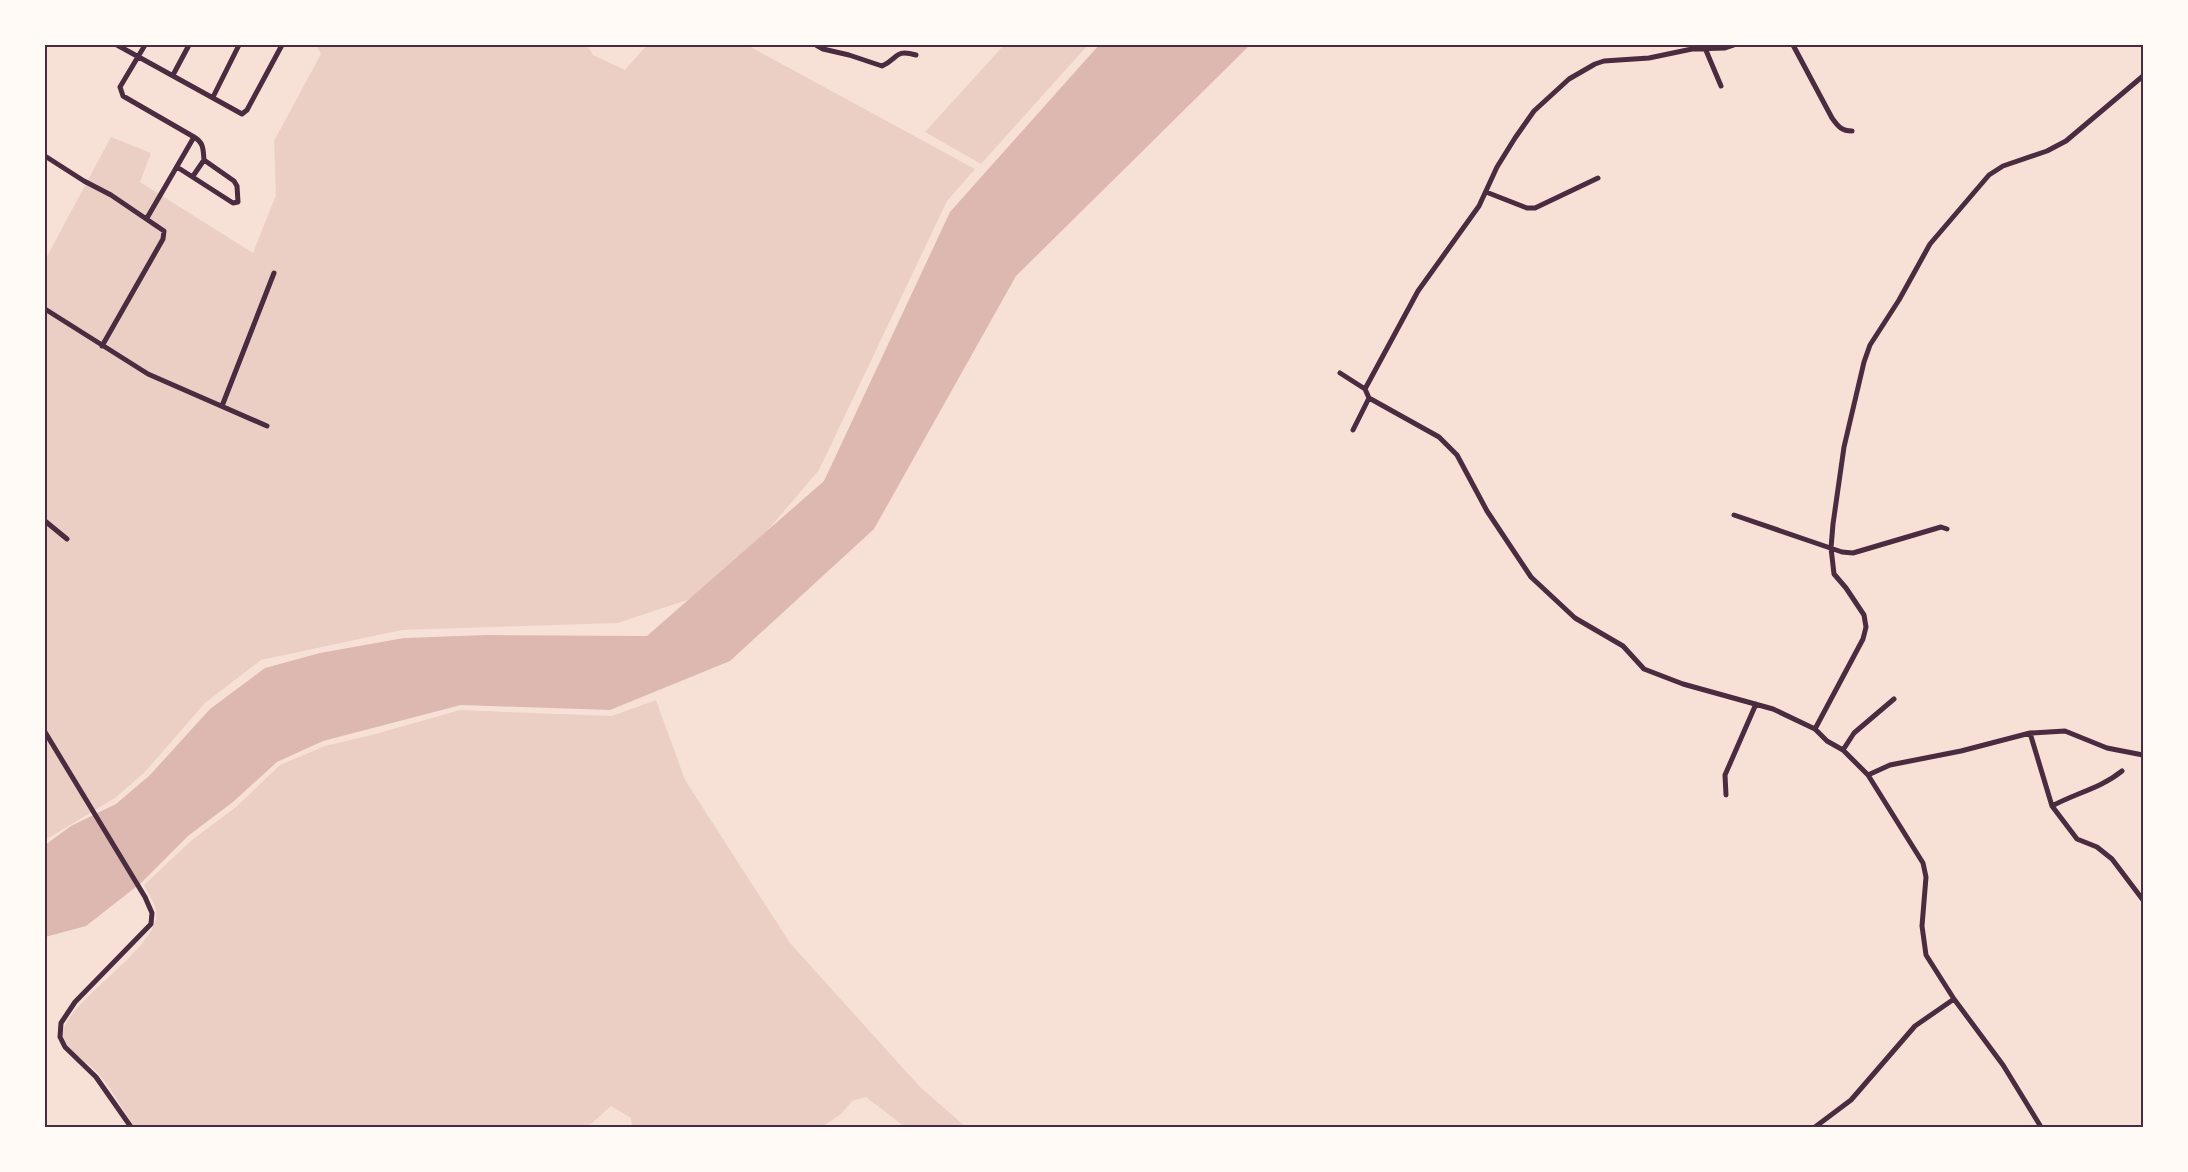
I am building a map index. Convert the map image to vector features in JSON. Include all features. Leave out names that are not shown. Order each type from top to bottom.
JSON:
[{"type":"street","points":[[117,45],[242,114],[245,113],[282,45]]},
{"type":"street","points":[[145,45],[120,87],[120,92],[123,96],[201,141],[204,160],[193,176]]},
{"type":"street","points":[[173,75],[189,45]]},
{"type":"street","points":[[213,97],[239,45]]},
{"type":"street","points":[[816,45],[882,66],[899,52],[916,55]]},
{"type":"street","points":[[1365,389],[1418,291],[1479,206],[1515,138],[1534,111],[1569,79],[1594,64],[1734,45]]},
{"type":"street","points":[[1793,45],[1832,118],[1839,128],[1852,131]]},
{"type":"street","points":[[1705,48],[1721,86]]},
{"type":"street","points":[[1815,729],[1863,639],[1866,627],[1864,615],[1834,574],[1831,548],[1844,447],[1866,353],[1930,244],[1989,175],[2003,166],[2039,154],[2066,141],[2143,76]]},
{"type":"street","points":[[147,218],[194,137]]},
{"type":"street","points":[[45,156],[147,218],[162,229],[164,234],[102,346]]},
{"type":"street","points":[[177,167],[233,203],[238,202],[237,186],[234,181],[204,160]]},
{"type":"street","points":[[1486,192],[1527,208],[1535,207],[1598,177]]},
{"type":"street","points":[[222,406],[274,273]]},
{"type":"street","points":[[45,309],[148,374],[267,426]]},
{"type":"street","points":[[1341,373],[1365,389],[1369,398],[1448,444],[1463,464],[1487,512],[1532,577],[1575,618],[1623,646],[1644,669],[1706,691],[1756,704],[1815,729],[1827,741],[1843,750],[1869,775],[1923,863],[1926,878],[1922,926],[1924,949],[1954,999],[2003,1065],[2041,1127]]},
{"type":"street","points":[[1353,430],[1369,398]]},
{"type":"street","points":[[1734,515],[1853,554],[1941,527],[1947,529]]},
{"type":"street","points":[[45,521],[67,539]]},
{"type":"street","points":[[1843,750],[1854,733],[1894,699]]},
{"type":"street","points":[[1726,795],[1725,775],[1729,762],[1756,704]]},
{"type":"street","points":[[1869,775],[1890,765],[1961,751],[2030,733],[2065,731],[2107,748],[2143,755]]},
{"type":"street","points":[[45,732],[145,897],[152,913],[151,924],[75,1002],[60,1023],[60,1037],[65,1047],[96,1077],[131,1127]]},
{"type":"street","points":[[2030,733],[2052,806],[2077,839],[2097,847],[2112,859],[2143,900]]},
{"type":"street","points":[[2052,806],[2075,794],[2102,785],[2122,771]]},
{"type":"street","points":[[1815,1127],[1851,1100],[1915,1026],[1954,999]]},
{"type":"street","points":[[1825,1121],[1828,1127]]},
{"type":"shaded area","points":[[316,45],[587,45],[593,55],[625,70],[647,45],[747,45],[975,169],[947,201],[819,470],[717,590],[618,623],[402,630],[261,660],[205,703],[145,772],[115,798],[45,840],[45,260],[111,137],[151,153],[140,182],[253,253],[276,195],[274,141],[321,54]]},
{"type":"shaded area","points":[[1004,45],[1088,45],[981,164],[925,132]]},
{"type":"shaded area","points":[[1099,45],[1250,45],[1016,276],[874,529],[730,661],[610,710],[461,705],[323,741],[277,762],[233,802],[188,836],[141,883],[86,926],[45,937],[45,845],[71,826],[116,804],[150,775],[210,709],[265,668],[320,653],[404,638],[487,635],[647,636],[824,481],[950,212]]},
{"type":"shaded area","points":[[656,700],[685,780],[790,943],[920,1087],[966,1127],[905,1127],[866,1097],[852,1101],[841,1114],[822,1127],[632,1127],[631,1118],[611,1106],[591,1124],[581,1127],[134,1127],[100,1076],[65,1042],[63,1037],[66,1024],[76,1009],[144,941],[154,925],[156,910],[144,885],[192,840],[236,807],[280,765],[325,746],[460,710],[612,716]]}]
